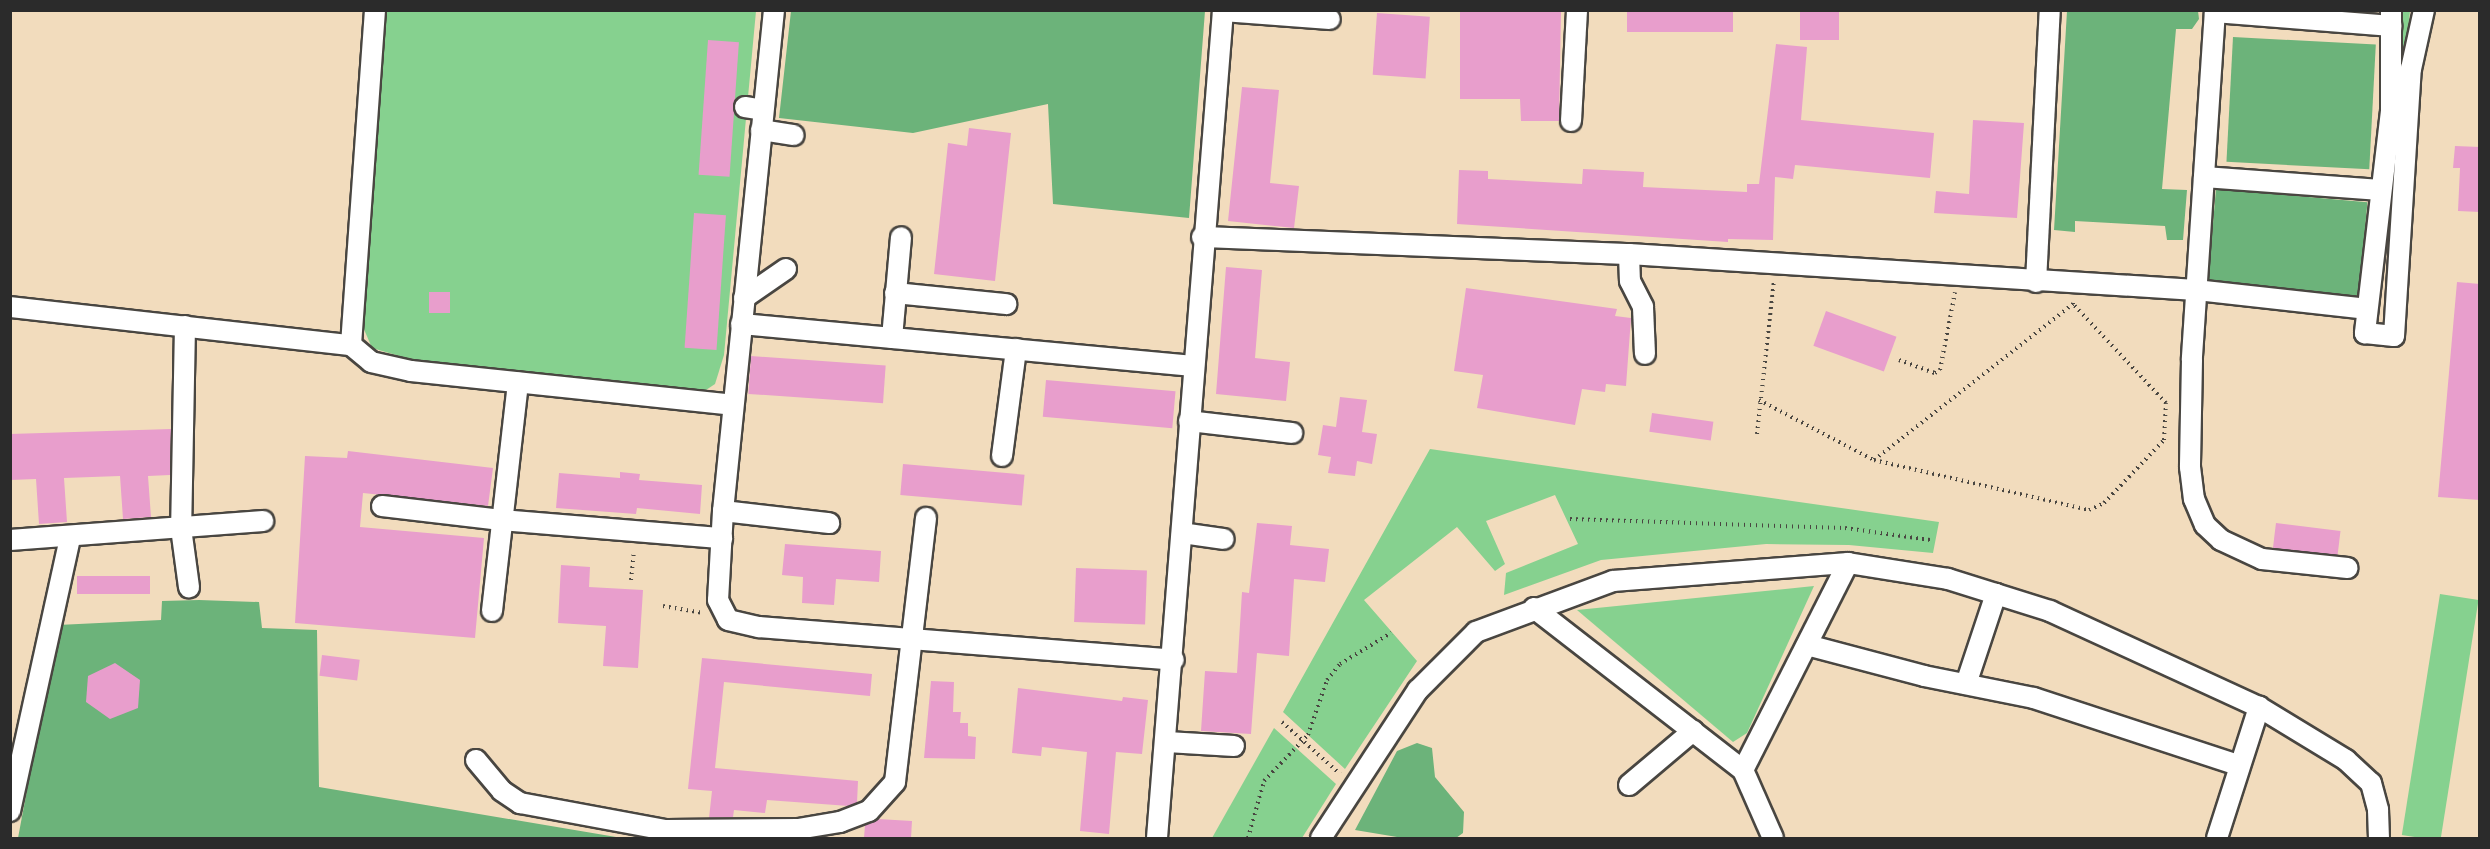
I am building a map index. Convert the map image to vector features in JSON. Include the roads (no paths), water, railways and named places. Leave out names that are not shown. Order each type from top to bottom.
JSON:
[{"type":"street","points":[[351,345],[350,310],[375,10]]},
{"type":"street","points":[[774,10],[754,109],[761,130],[723,511],[718,600],[728,620],[759,627],[1174,660]]},
{"type":"street","points":[[1571,121],[1577,10]]},
{"type":"street","points":[[2036,282],[2050,10]]},
{"type":"street","points":[[2348,568],[2262,559],[2221,540],[2205,525],[2194,499],[2190,467],[2196,290],[2215,11],[2391,18],[2391,111],[2365,333],[2394,336],[2411,69],[2424,10]]},
{"type":"street","points":[[1157,838],[1174,660],[1202,237],[1223,11],[1330,19]]},
{"type":"street","points":[[761,130],[794,135]]},
{"type":"street","points":[[2204,177],[2381,190]]},
{"type":"street","points":[[892,338],[901,237]]},
{"type":"street","points":[[1202,237],[1629,254],[2036,282],[2196,290],[2367,309]]},
{"type":"street","points":[[1629,254],[1630,281],[1643,308],[1645,354]]},
{"type":"street","points":[[744,298],[786,269]]},
{"type":"street","points":[[895,293],[1006,304]]},
{"type":"street","points":[[10,307],[351,345],[371,362],[411,371],[732,405]]},
{"type":"street","points":[[741,324],[1194,366]]},
{"type":"street","points":[[185,326],[181,528],[189,587]]},
{"type":"street","points":[[1002,456],[1016,349]]},
{"type":"street","points":[[492,611],[518,382]]},
{"type":"street","points":[[1190,421],[1292,433]]},
{"type":"street","points":[[382,506],[501,520],[722,538]]},
{"type":"street","points":[[723,511],[829,523]]},
{"type":"street","points":[[476,760],[502,791],[520,803],[665,834],[798,829],[840,822],[869,811],[895,782],[914,639],[926,518]]},
{"type":"street","points":[[10,540],[263,521]]},
{"type":"street","points":[[1182,533],[1224,539]]},
{"type":"street","points":[[10,811],[70,537]]},
{"type":"street","points":[[1743,770],[1848,563]]},
{"type":"street","points":[[1327,837],[1418,690],[1476,632],[1534,608],[1613,581],[1848,563],[1948,579],[2050,611],[2259,707],[2346,760],[2371,783],[2378,810],[2379,838]]},
{"type":"street","points":[[1966,684],[1996,594]]},
{"type":"street","points":[[1534,608],[1743,770],[1773,838]]},
{"type":"street","points":[[1807,645],[1966,684],[2034,698],[2238,765]]},
{"type":"street","points":[[2217,838],[2238,765],[2259,707]]},
{"type":"street","points":[[1629,785],[1693,731]]},
{"type":"street","points":[[1167,742],[1234,746]]}]
